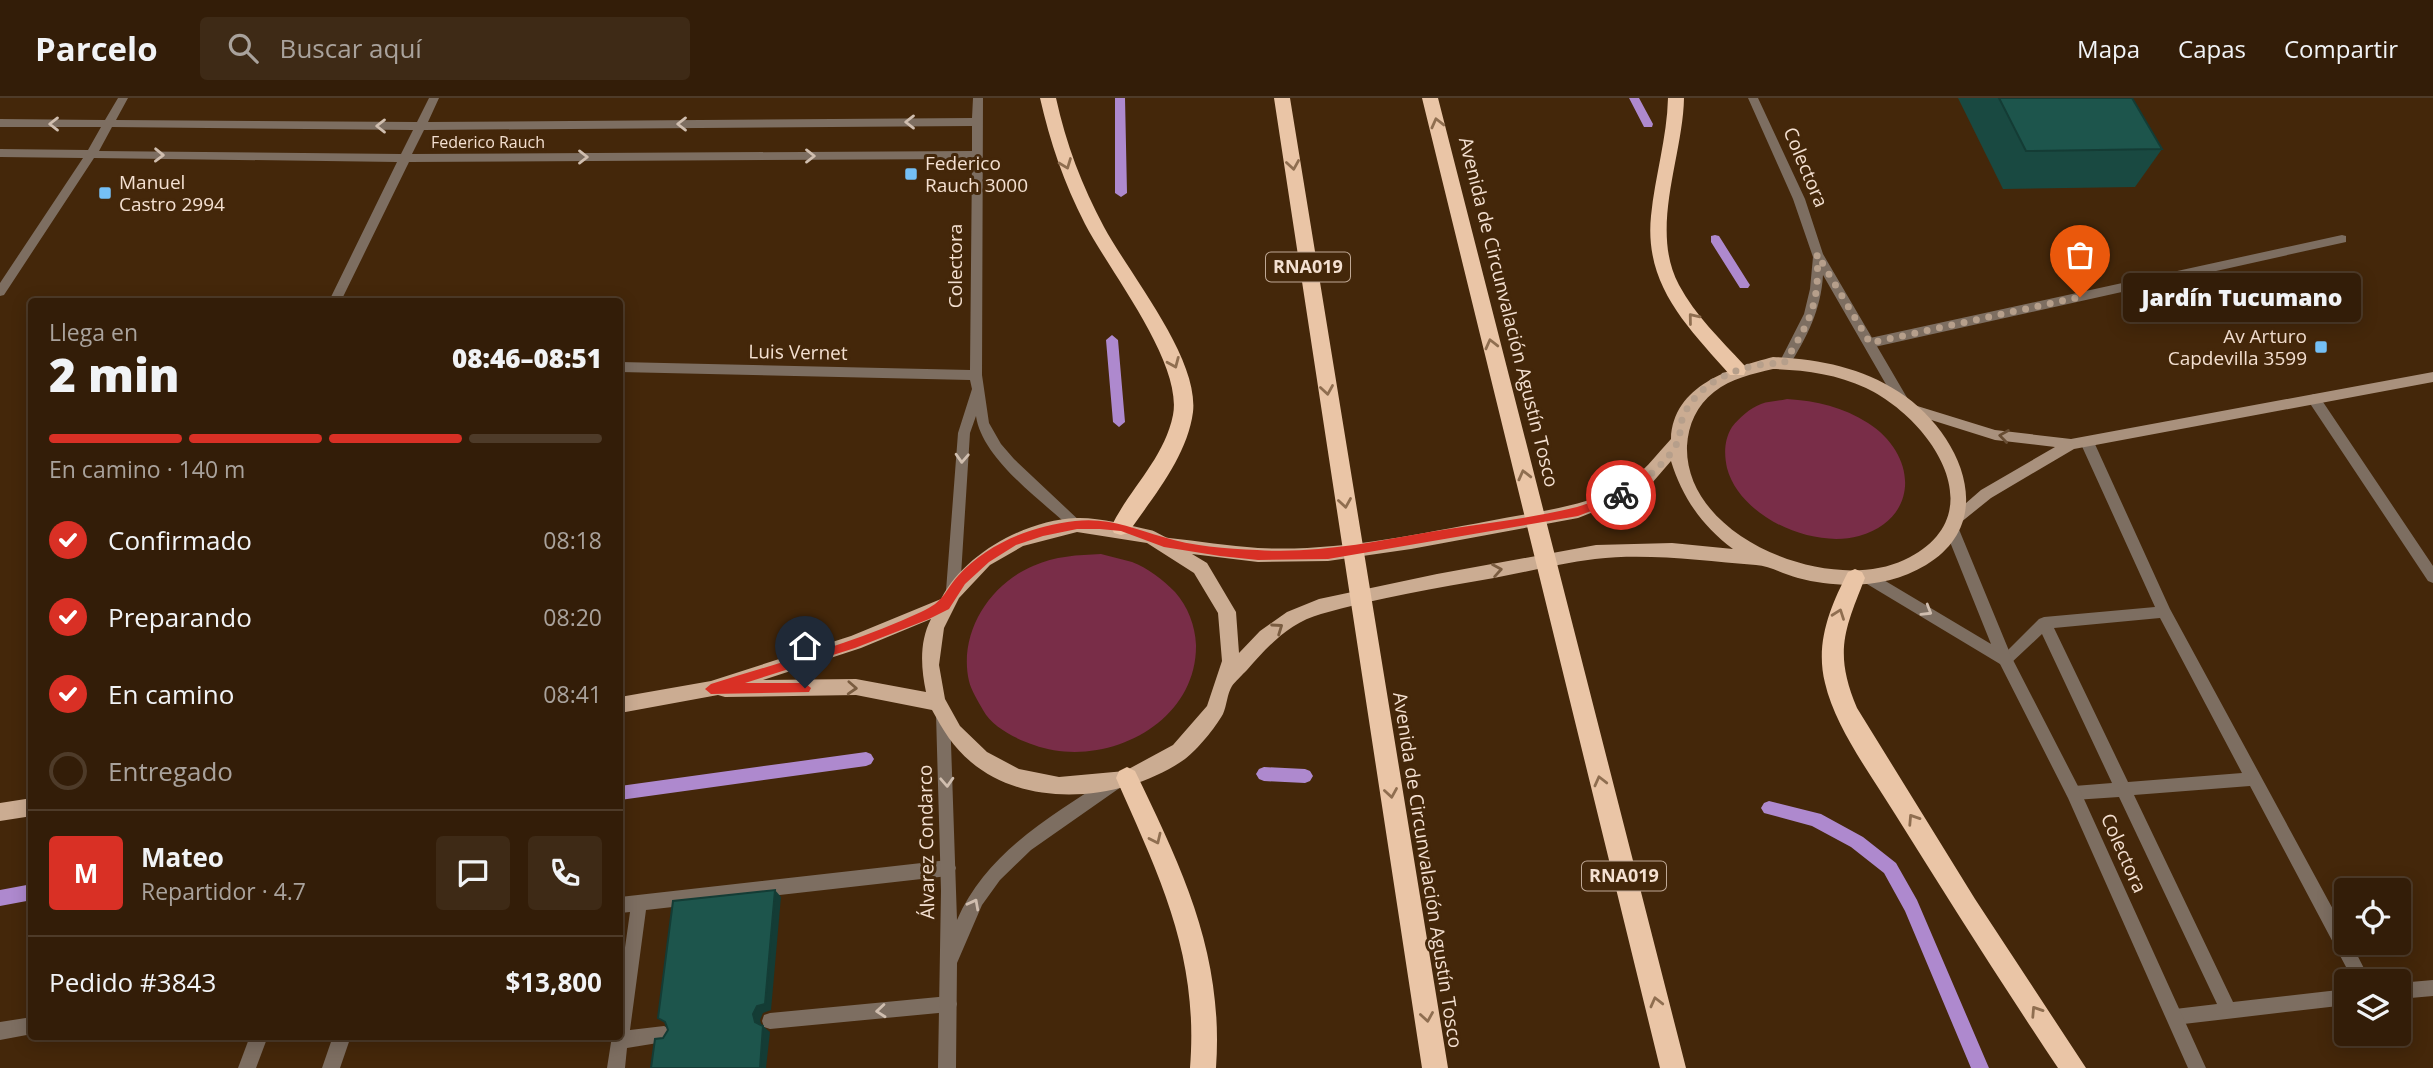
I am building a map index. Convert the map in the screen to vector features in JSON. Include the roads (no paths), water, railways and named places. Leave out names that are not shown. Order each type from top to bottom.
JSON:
[{"type":"highway","points":[[1048,98],[1062,153],[1077,190],[1165,343],[1177,368],[1184,392],[1179,426],[1171,446],[1157,473],[1121,527]]},
{"type":"highway","name":"Avenida de Circunvalación Agustín Tosco","points":[[1282,98],[1435,1068]]},
{"type":"highway","name":"Avenida de Circunvalación Agustín Tosco","points":[[1430,98],[1673,1068]]},
{"type":"highway","points":[[1676,98],[1672,153],[1659,221],[1660,263],[1667,282],[1683,306],[1737,370]]},
{"type":"highway","points":[[1861,578],[1833,630],[1832,653],[1836,684],[1848,713],[1868,750],[1966,907],[2073,1068]]},
{"type":"highway","points":[[1121,780],[1161,850],[1184,910],[1204,996],[1203,1068]]},
{"type":"main road","points":[[1770,561],[1730,537],[1697,503],[1685,482],[1679,459],[1678,442],[1682,419],[1690,405],[1719,378],[1737,370],[1784,363],[1818,366],[1857,377],[1909,407],[1995,435],[2071,444],[2433,377]]},
{"type":"main road","points":[[1230,676],[1266,636],[1293,617],[1319,607],[1437,581],[1596,552],[1635,549],[1699,551],[1770,561],[1816,575],[1861,578],[1898,571],[1921,561],[1944,541],[1953,524],[1959,493],[1956,475],[1938,437],[1909,407]]},
{"type":"main road","points":[[1164,542],[1258,555],[1328,554],[1578,511],[1628,491],[1646,478],[1678,442]]},
{"type":"main road","points":[[1953,524],[1986,494],[2071,444]]},
{"type":"main road","points":[[623,704],[711,689],[891,630],[949,598],[985,559],[1012,542],[1043,531],[1077,525],[1121,527],[1164,542],[1180,550],[1206,573],[1225,603],[1234,638],[1230,676],[1217,710],[1191,742],[1156,766],[1121,780],[1081,787],[1028,781],[1004,772],[974,754],[958,739],[940,709],[933,692],[928,666],[931,642],[949,598]]},
{"type":"main road","points":[[711,689],[856,687],[940,709]]},
{"type":"main road","points":[[0,812],[28,808]]},
{"type":"street","points":[[0,292],[91,154],[123,98]]},
{"type":"street","points":[[336,298],[434,98]]},
{"type":"street","name":"Colectora","points":[[978,98],[976,375],[983,423],[996,448],[1009,463],[1077,525]]},
{"type":"street","name":"Colectora","points":[[1753,98],[1799,199],[1817,254],[1909,407]]},
{"type":"street","name":"Federico Rauch","points":[[0,123],[420,126],[978,122]]},
{"type":"street","name":"Federico Rauch","points":[[0,153],[404,158],[977,155]]},
{"type":"street","points":[[1870,343],[2342,239]]},
{"type":"street","name":"Colectora","points":[[1784,363],[1810,319],[1817,295],[1817,254]]},
{"type":"street","name":"Luis Vernet","points":[[623,367],[976,375]]},
{"type":"street","name":"Colectora","points":[[949,598],[964,433],[977,391]]},
{"type":"street","points":[[2314,399],[2433,577]]},
{"type":"street","points":[[2087,442],[2164,612],[2356,969]]},
{"type":"street","name":"Colectora","points":[[1953,524],[2005,660],[2074,793],[2197,1068]]},
{"type":"street","points":[[1861,578],[2005,660],[2044,623],[2164,612]]},
{"type":"street","points":[[2044,623],[2228,1009]]},
{"type":"street","name":"Álvarez Condarco","points":[[940,709],[950,968],[947,1068]]},
{"type":"street","points":[[2074,793],[2254,779]]},
{"type":"street","name":"Álvarez Condarco","points":[[950,968],[964,921],[980,893],[1004,864],[1062,817],[1121,780]]},
{"type":"street","points":[[623,905],[948,869]]},
{"type":"street","points":[[623,1018],[639,902]]},
{"type":"street","points":[[2411,990],[2433,988]]},
{"type":"street","points":[[2175,1017],[2334,998]]},
{"type":"street","points":[[771,1021],[949,1004]]},
{"type":"street","points":[[0,1031],[28,1026]]},
{"type":"street","points":[[623,1040],[664,1035]]},
{"type":"street","points":[[247,1068],[258,1040]]},
{"type":"street","points":[[331,1068],[341,1040]]},
{"type":"street","points":[[616,1068],[620,1040]]},
{"type":"waterway","points":[[1120,98],[1121,193]]},
{"type":"waterway","points":[[1634,98],[1648,124]]},
{"type":"waterway","points":[[1715,239],[1744,285]]},
{"type":"waterway","points":[[1112,340],[1119,422]]},
{"type":"waterway","points":[[623,793],[866,759]]},
{"type":"waterway","points":[[1264,774],[1305,776]]},
{"type":"waterway","points":[[1769,808],[1815,819],[1857,842],[1890,868],[1911,906],[1980,1068]]},
{"type":"waterway","points":[[0,898],[28,893]]},
{"type":"place","name":"Federico Rauch 3000","points":[[911,174]]},
{"type":"place","name":"Manuel Castro 2994","points":[[105,193]]},
{"type":"place","name":"Jardín Tucumano","points":[[2080,297]]},
{"type":"place","name":"Av Arturo Capdevilla 3599","points":[[2321,347]]}]
